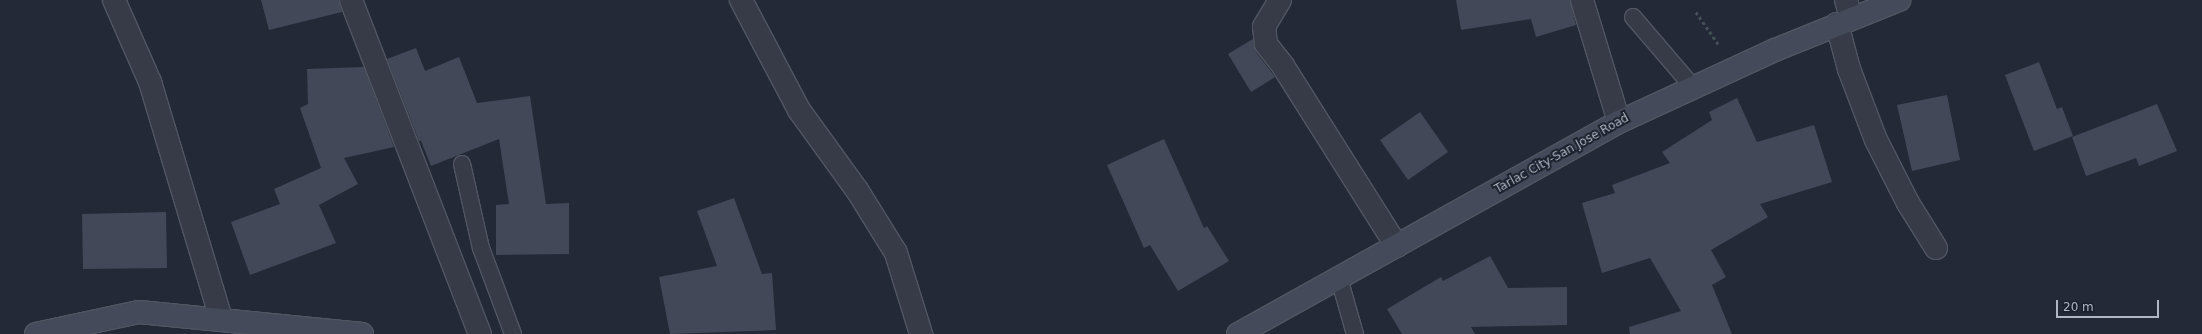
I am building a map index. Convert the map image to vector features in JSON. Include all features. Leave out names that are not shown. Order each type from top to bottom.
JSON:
[{"type":"main road","name":"Tarlac City-San Jose Road","points":[[1238,334],[1620,122],[1736,68],[1845,14],[1899,0]]},
{"type":"main road","points":[[36,334],[139,312],[362,334]]},
{"type":"street","points":[[114,0],[150,82],[221,319]]},
{"type":"street","points":[[351,0],[480,334]]},
{"type":"street","points":[[741,0],[799,110],[857,190],[896,253],[921,334]]},
{"type":"street","points":[[1280,0],[1264,27],[1266,44],[1283,66],[1397,246]]},
{"type":"street","points":[[1582,0],[1620,122]]},
{"type":"street","points":[[1845,14],[1849,69],[1876,140],[1908,203],[1936,248]]},
{"type":"lane","points":[[1633,17],[1693,87]]},
{"type":"lane","points":[[462,164],[481,248],[513,334]]},
{"type":"lane","points":[[1339,278],[1355,334]]},
{"type":"path","points":[[1696,12],[1736,68]]},
{"type":"building","points":[[261,0],[339,0],[342,12],[269,30]]},
{"type":"building","points":[[1456,0],[1570,0],[1576,25],[1536,37],[1531,19],[1461,30]]},
{"type":"building","points":[[1253,39],[1256,52],[1275,77],[1251,92],[1228,54]]},
{"type":"building","points":[[416,48],[425,71],[459,57],[477,103],[530,96],[546,204],[569,203],[569,254],[496,255],[496,205],[509,204],[499,139],[431,166],[421,141],[419,141],[387,59]]},
{"type":"building","points":[[2039,62],[2057,109],[2062,107],[2073,136],[2034,151],[2005,75]]},
{"type":"building","points":[[364,67],[394,147],[344,158],[358,184],[319,205],[336,243],[250,275],[231,222],[280,204],[274,189],[321,168],[300,108],[308,104],[307,69]]},
{"type":"building","points":[[1947,95],[1960,160],[1912,171],[1897,105]]},
{"type":"building","points":[[1737,98],[1757,142],[1814,125],[1832,182],[1760,204],[1768,217],[1711,250],[1726,277],[1712,285],[1732,334],[1630,334],[1629,327],[1681,311],[1650,258],[1602,273],[1582,203],[1615,193],[1612,185],[1670,163],[1662,152],[1712,120],[1709,112]]},
{"type":"building","points":[[2157,104],[2177,151],[2139,166],[2136,158],[2086,176],[2072,137]]},
{"type":"building","points":[[1420,112],[1448,152],[1408,180],[1380,140]]},
{"type":"building","points":[[1164,139],[1204,228],[1207,226],[1229,261],[1178,291],[1150,245],[1144,248],[1107,165]]},
{"type":"building","points":[[734,198],[762,274],[772,273],[776,330],[670,334],[659,277],[717,266],[697,211]]},
{"type":"building","points":[[166,212],[167,268],[83,269],[82,214]]},
{"type":"building","points":[[1490,256],[1508,288],[1567,287],[1567,325],[1471,327],[1475,334],[1402,334],[1387,309],[1441,277],[1443,281]]}]
